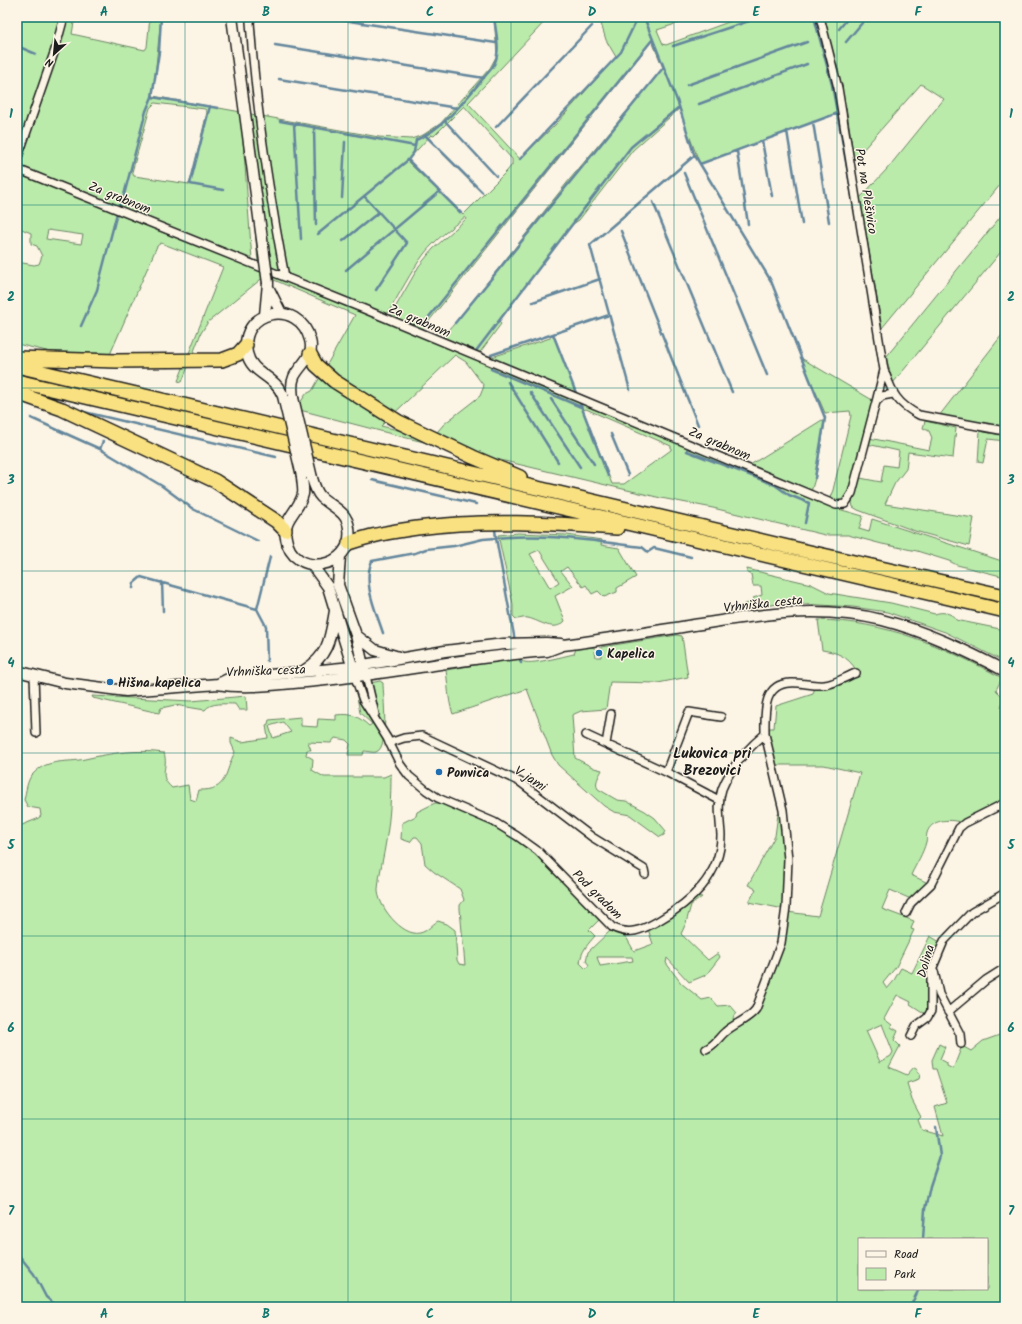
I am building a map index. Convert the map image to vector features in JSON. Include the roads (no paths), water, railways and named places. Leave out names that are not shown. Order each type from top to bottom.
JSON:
[{"type":"highway","points":[[17,358],[222,360],[238,354],[246,346]]},
{"type":"highway","points":[[310,350],[316,365],[334,380],[399,422],[473,457],[570,495]]},
{"type":"highway","points":[[17,366],[1005,596]]},
{"type":"highway","points":[[17,380],[657,531],[1005,611]]},
{"type":"highway","points":[[17,393],[62,408],[215,481],[276,521],[285,530]]},
{"type":"highway","points":[[349,543],[363,537],[398,531],[443,524],[487,521],[547,523],[657,531]]},
{"type":"main road","points":[[232,17],[268,286],[265,315]]},
{"type":"main road","points":[[268,286],[281,313]]},
{"type":"main road","points":[[288,397],[294,377],[310,350],[307,330],[300,322],[291,316],[281,313],[273,313],[265,315],[253,325],[247,335],[247,355],[252,364],[259,371],[272,379],[288,397],[307,477],[321,497],[338,508],[345,517],[349,527],[349,543],[340,556],[331,562],[322,565],[312,565],[303,562],[289,548],[285,530],[288,519],[300,503],[307,477]]},
{"type":"main road","points":[[340,556],[338,585],[356,635],[362,665],[360,677]]},
{"type":"main road","points":[[312,565],[328,587],[352,667],[360,677]]},
{"type":"main road","points":[[304,671],[316,663],[326,650],[335,609]]},
{"type":"main road","name":"Vrhniška cesta","points":[[218,684],[231,686],[274,684],[360,677],[506,655],[536,648],[546,643],[563,645],[763,614],[806,611],[881,620],[916,630],[957,647],[1005,671]]},
{"type":"main road","points":[[356,635],[375,650],[401,658]]},
{"type":"main road","name":"Vrhniška cesta","points":[[218,684],[228,679],[352,667],[401,658],[504,644],[536,648]]},
{"type":"main road","points":[[17,671],[65,683],[126,691],[218,684]]},
{"type":"street","points":[[17,160],[55,50],[64,17]]},
{"type":"street","points":[[252,17],[250,22],[253,73],[271,205],[285,277]]},
{"type":"street","name":"Pot na Plešivico","points":[[820,17],[838,88],[884,370],[893,394],[908,409],[919,415],[1005,431]]},
{"type":"street","name":"Za grabnom","points":[[17,169],[285,277],[813,496]]},
{"type":"street","name":"Pot na Plešivico","points":[[813,496],[836,506],[845,504],[852,493],[884,370]]},
{"type":"street","points":[[876,402],[882,396],[893,394]]},
{"type":"street","points":[[706,1049],[715,1044],[725,1032],[751,1016],[756,1009],[781,943],[786,907],[788,859],[783,810],[765,734],[766,703],[768,695],[776,687],[790,683],[824,685],[856,673]]},
{"type":"street","points":[[34,676],[36,734]]},
{"type":"street","points":[[360,677],[376,720]]},
{"type":"street","name":"Pod gradom","points":[[360,677],[363,700],[390,743],[400,764],[417,784],[438,798],[494,822],[517,836],[538,851],[612,926],[626,932],[636,931],[664,918],[681,907],[704,885],[713,871],[719,853],[721,837],[719,800],[723,788],[737,762],[749,748],[765,734]]},
{"type":"street","points":[[666,772],[690,712],[722,717]]},
{"type":"street","points":[[606,744],[611,714]]},
{"type":"street","points":[[586,735],[666,772],[719,800]]},
{"type":"street","name":"V jami","points":[[390,743],[404,738],[422,736],[520,782],[592,837],[644,869],[645,874]]},
{"type":"street","points":[[906,913],[911,903],[931,884],[959,828],[965,823],[1005,803]]},
{"type":"street","name":"Dolina","points":[[911,1036],[916,1026],[927,1018],[931,1011],[930,978],[944,941],[952,930],[984,904],[1005,893]]},
{"type":"street","points":[[933,967],[939,994],[960,1034],[961,1044]]},
{"type":"street","points":[[948,1012],[986,980],[1005,968]]},
{"type":"waterway","points":[[81,326],[97,290],[118,209],[124,195],[146,111],[152,97],[159,52],[161,17]]},
{"type":"waterway","points":[[322,17],[496,43]]},
{"type":"waterway","points":[[318,234],[408,160],[414,152],[416,140],[438,127],[448,118],[492,68],[498,50],[494,17]]},
{"type":"waterway","points":[[520,159],[621,52],[638,17]]},
{"type":"waterway","points":[[644,17],[678,103],[694,154],[771,281],[825,418],[815,478]]},
{"type":"waterway","points":[[814,17],[832,85],[857,223]]},
{"type":"waterway","points":[[839,29],[849,17]]},
{"type":"waterway","points":[[846,42],[867,17]]},
{"type":"waterway","points":[[673,46],[749,21]]},
{"type":"waterway","points":[[496,127],[592,26]]},
{"type":"waterway","points":[[428,318],[652,40]]},
{"type":"waterway","points":[[687,85],[807,42]]},
{"type":"waterway","points":[[275,45],[484,78]]},
{"type":"waterway","points":[[17,46],[36,54]]},
{"type":"waterway","points":[[699,104],[807,64]]},
{"type":"waterway","points":[[455,323],[663,68]]},
{"type":"waterway","points":[[279,79],[457,108]]},
{"type":"waterway","points":[[152,97],[218,108]]},
{"type":"waterway","points":[[210,106],[190,184],[223,190]]},
{"type":"waterway","points":[[476,351],[631,147],[679,107]]},
{"type":"waterway","points":[[700,164],[838,113]]},
{"type":"waterway","points":[[280,121],[415,146]]},
{"type":"waterway","points":[[445,121],[496,176]]},
{"type":"waterway","points":[[813,122],[829,222]]},
{"type":"waterway","points":[[294,124],[301,239]]},
{"type":"waterway","points":[[314,128],[316,225]]},
{"type":"waterway","points":[[787,131],[802,224]]},
{"type":"waterway","points":[[426,136],[482,192]]},
{"type":"waterway","points":[[762,141],[772,196]]},
{"type":"waterway","points":[[342,198],[345,142]]},
{"type":"waterway","points":[[737,151],[748,224]]},
{"type":"waterway","points":[[630,390],[590,245],[695,155]]},
{"type":"waterway","points":[[408,160],[461,213]]},
{"type":"waterway","points":[[684,173],[767,375]]},
{"type":"waterway","points":[[346,270],[440,191]]},
{"type":"waterway","points":[[364,196],[407,243],[376,290]]},
{"type":"waterway","points":[[653,202],[732,392]]},
{"type":"waterway","points":[[343,241],[379,212]]},
{"type":"waterway","points":[[621,231],[698,425]]},
{"type":"waterway","points":[[533,302],[600,279]]},
{"type":"waterway","points":[[576,393],[553,334],[609,315]]},
{"type":"waterway","points":[[491,355],[553,334]]},
{"type":"waterway","points":[[491,369],[581,407]]},
{"type":"waterway","points":[[508,382],[558,462]]},
{"type":"waterway","points":[[530,392],[580,467]]},
{"type":"waterway","points":[[551,399],[594,464]]},
{"type":"waterway","points":[[580,403],[608,476]]},
{"type":"waterway","points":[[80,411],[276,457]]},
{"type":"waterway","points":[[31,418],[100,449]]},
{"type":"waterway","points":[[611,434],[628,475]]},
{"type":"waterway","points":[[103,441],[100,449],[162,486],[193,509],[258,541]]},
{"type":"waterway","points":[[688,447],[687,451],[775,485],[789,495],[809,503],[805,523]]},
{"type":"waterway","points":[[372,480],[476,504]]},
{"type":"waterway","points":[[495,529],[496,538],[533,536],[569,538],[642,547],[648,552],[654,548],[691,557]]},
{"type":"waterway","points":[[383,633],[369,588],[369,570],[372,561],[415,553],[426,549],[454,546],[483,539],[496,538],[515,641]]},
{"type":"waterway","points":[[267,661],[266,626],[257,609],[270,557]]},
{"type":"waterway","points":[[133,588],[134,583],[141,577],[257,609]]},
{"type":"waterway","points":[[162,582],[163,611]]},
{"type":"waterway","points":[[519,656],[521,663]]},
{"type":"waterway","points":[[923,1238],[925,1209],[930,1186],[940,1156],[936,1127]]},
{"type":"waterway","points":[[17,1253],[34,1274],[46,1297],[58,1307]]},
{"type":"waterway","points":[[910,1307],[918,1290]]},
{"type":"place","name":"Kapelica","points":[[599,653]]},
{"type":"place","name":"Hišna kapelica","points":[[110,682]]},
{"type":"place","name":"Ponvica","points":[[439,772]]},
{"type":"district","name":"Lukovica pri Brezovici","points":[[712,762]]}]
